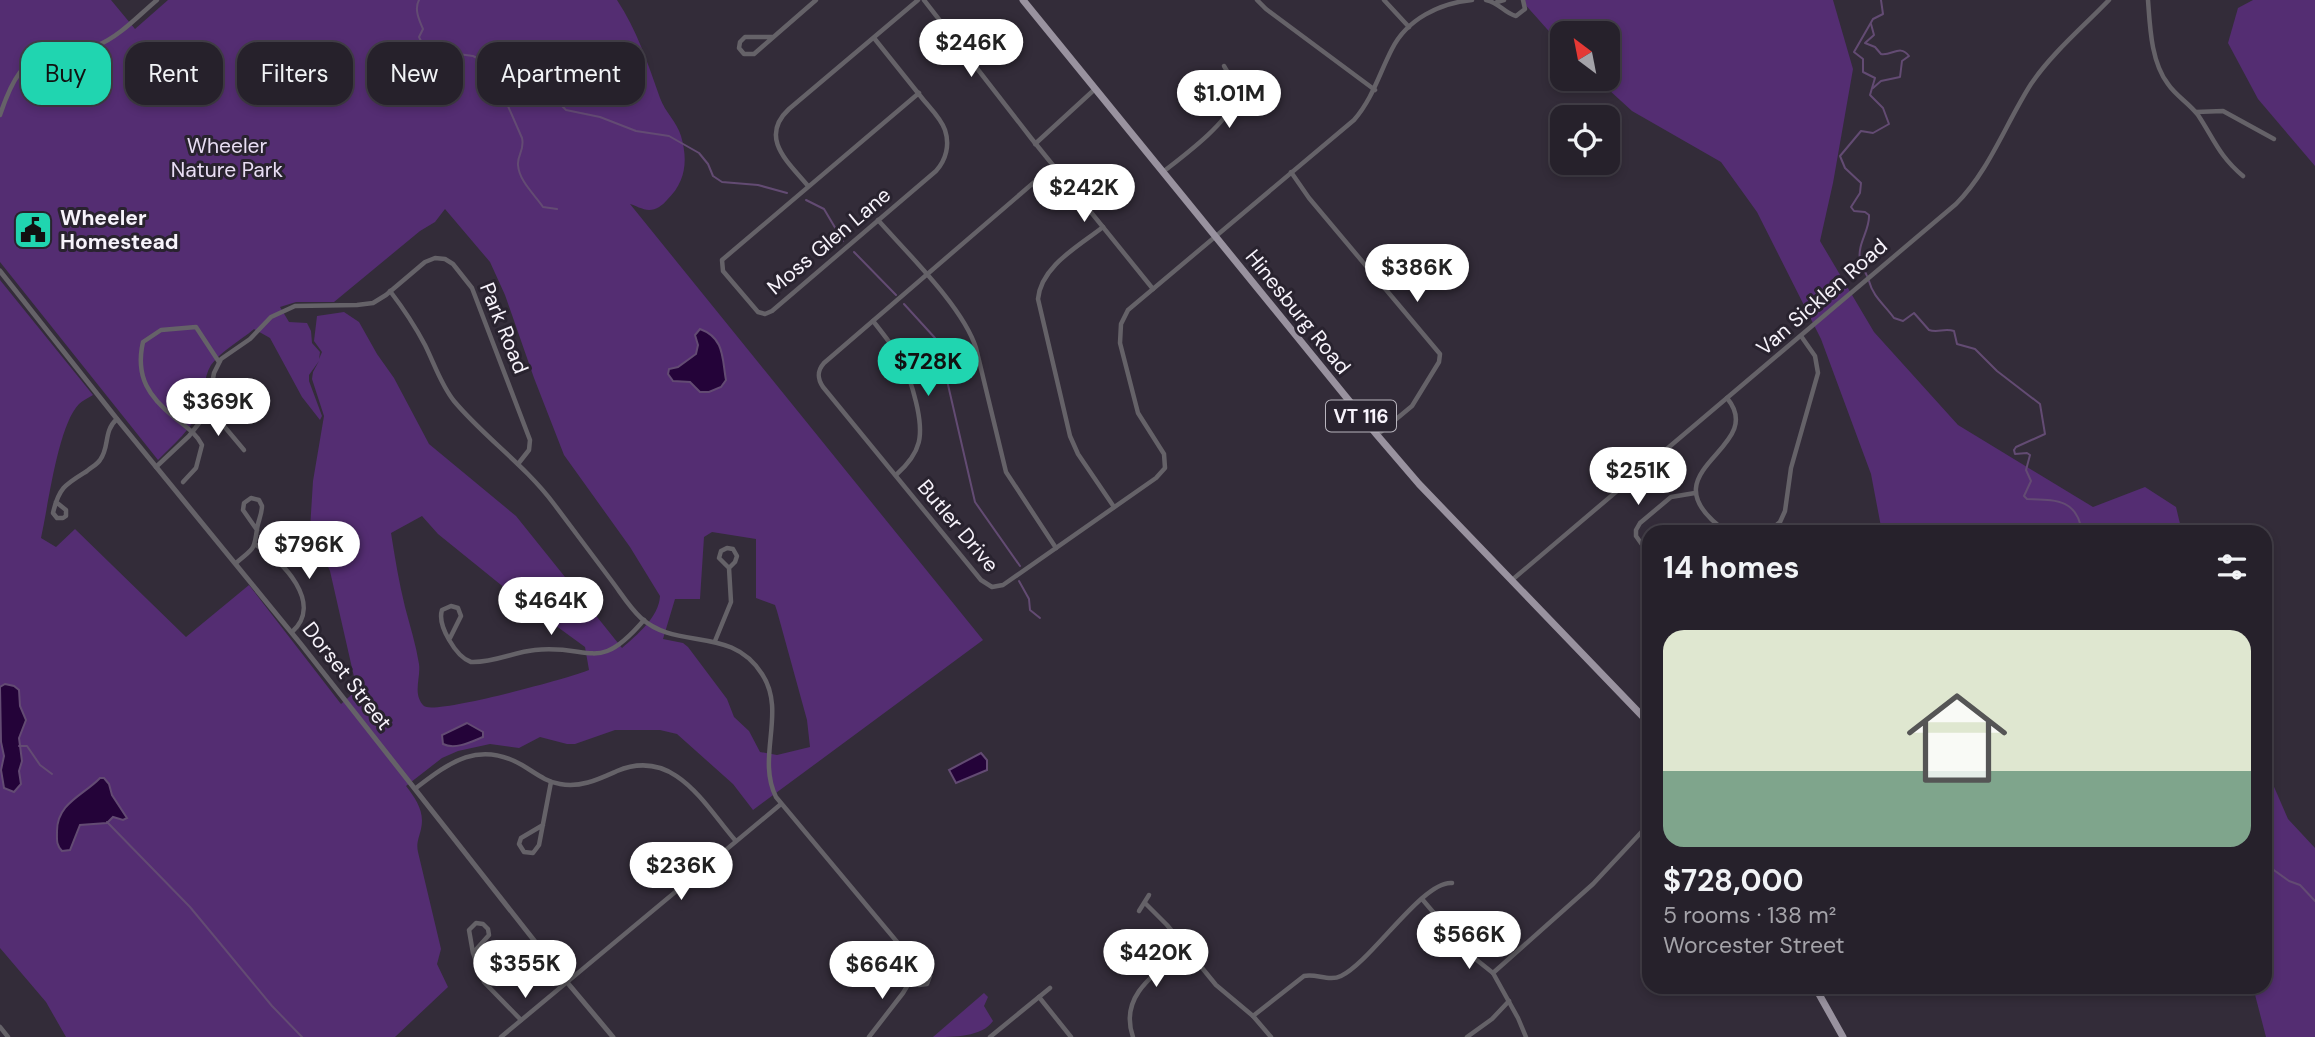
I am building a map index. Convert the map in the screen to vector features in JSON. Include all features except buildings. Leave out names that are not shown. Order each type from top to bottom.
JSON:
[{"type":"main road","name":"Hinesburg Road","points":[[1023,0],[1215,238],[1419,484],[1642,716]]},
{"type":"main road","points":[[1819,994],[1843,1037]]},
{"type":"street","points":[[0,115],[13,82],[37,57],[54,51],[84,50],[99,45],[157,0]]},
{"type":"street","points":[[773,37],[745,37],[740,40],[739,48],[744,54],[752,55],[773,37],[816,0]]},
{"type":"street","points":[[808,186],[778,148],[776,135],[779,121],[789,109],[918,0]]},
{"type":"street","points":[[924,0],[1035,144],[1153,289]]},
{"type":"street","points":[[1257,0],[1375,90]]},
{"type":"street","points":[[1384,0],[1409,27],[1435,9],[1472,0]]},
{"type":"street","points":[[1486,0],[1504,0]]},
{"type":"street","points":[[1497,2],[1511,15],[1516,16],[1524,11],[1523,0]]},
{"type":"street","name":"Van Sicklen Road","points":[[1512,580],[1964,196],[2034,81],[2109,0]]},
{"type":"street","points":[[2148,0],[2154,49],[2161,73],[2173,90],[2195,112],[2217,148],[2243,176]]},
{"type":"street","name":"Butler Drive","points":[[1053,166],[824,363],[818,377],[823,387],[989,587],[1003,584],[1160,475],[1166,464],[1164,454],[1138,413],[1119,337],[1125,315],[1350,124],[1366,105],[1392,50],[1409,27]]},
{"type":"street","name":"Moss Glen Lane","points":[[874,37],[919,93],[943,126],[946,153],[936,171],[772,311],[758,313],[723,271],[722,260],[919,93]]},
{"type":"street","points":[[1163,172],[1211,131],[1230,109],[1234,89],[1224,66]]},
{"type":"street","points":[[1035,144],[1095,89]]},
{"type":"street","points":[[2195,112],[2223,111],[2274,139]]},
{"type":"street","points":[[1292,172],[1309,198],[1440,354],[1439,362],[1412,406],[1377,435]]},
{"type":"street","points":[[878,220],[954,307],[969,330],[976,348],[1008,477],[1056,548]]},
{"type":"street","points":[[1103,227],[1049,271],[1042,282],[1038,299],[1073,443],[1114,507]]},
{"type":"street","name":"Park Road","points":[[219,362],[230,351],[250,339],[271,317],[284,310],[304,306],[363,305],[377,301],[432,258],[446,259],[462,272],[475,294],[530,437],[529,450],[518,464]]},
{"type":"street","name":"Dorset Street","points":[[0,271],[117,419],[292,632],[613,1037]]},
{"type":"street","points":[[390,291],[419,334],[452,398],[542,488],[632,608],[644,620],[670,634],[715,641],[732,647],[750,659],[768,684],[773,714],[768,775],[772,789],[781,804],[904,949],[913,964],[912,977],[904,993],[869,1037]]},
{"type":"street","points":[[873,321],[906,367],[920,421],[918,446],[909,461],[895,475]]},
{"type":"street","points":[[156,467],[193,432],[205,411],[219,362],[196,327],[161,330],[143,342],[141,352],[142,380],[150,394],[193,432],[202,445],[202,454],[196,468],[183,482]]},
{"type":"street","points":[[1776,525],[1785,511],[1791,468],[1818,373],[1815,356],[1801,336]]},
{"type":"street","points":[[1719,525],[1701,510],[1695,493],[1700,476],[1735,427],[1736,412],[1727,398]]},
{"type":"street","points":[[205,411],[218,419],[244,450]]},
{"type":"street","points":[[56,502],[61,489],[101,459],[109,428],[117,419]]},
{"type":"street","points":[[1642,544],[1636,536],[1640,523],[1671,497],[1695,493]]},
{"type":"street","points":[[236,563],[256,545],[262,506],[257,499],[250,498],[244,503],[243,510],[257,530]]},
{"type":"street","points":[[256,545],[276,560],[302,594],[304,615],[292,632]]},
{"type":"street","points":[[715,641],[731,602],[729,568],[737,556],[733,549],[725,548],[720,551],[719,558],[729,568]]},
{"type":"street","points":[[450,638],[461,616],[458,608],[451,606],[444,608],[440,616],[450,638],[459,656],[471,662],[537,649],[594,654],[612,650],[621,645],[644,620]]},
{"type":"street","points":[[416,789],[448,764],[478,754],[508,758],[551,782],[580,785],[633,766],[645,765],[678,775],[735,841]]},
{"type":"street","points":[[543,825],[521,838],[520,847],[524,852],[533,853],[538,848],[543,825],[551,782]]},
{"type":"street","points":[[501,1037],[781,804]]},
{"type":"street","points":[[1493,973],[1589,888],[1642,831]]},
{"type":"street","points":[[1253,1016],[1304,976],[1330,978],[1348,972],[1422,899],[1440,884],[1452,883]]},
{"type":"street","points":[[1139,911],[1149,895]]},
{"type":"street","points":[[1422,899],[1468,953],[1493,973],[1526,1037]]},
{"type":"street","points":[[1145,903],[1219,989],[1253,1016],[1271,1037]]},
{"type":"street","points":[[473,953],[489,935],[488,929],[479,923],[472,925],[469,930],[473,953],[484,982],[521,1020]]},
{"type":"street","points":[[1133,1037],[1130,1013],[1138,991],[1186,949]]},
{"type":"street","points":[[912,977],[914,982],[921,985],[927,984],[930,976],[925,969],[913,964]]},
{"type":"street","points":[[990,1037],[1050,988]]},
{"type":"street","points":[[1039,997],[1071,1037]]},
{"type":"street","points":[[1467,1037],[1492,1019],[1509,1001]]},
{"type":"street","points":[[0,1027],[8,1037]]},
{"type":"green space","name":"Wheeler Nature Park","points":[[0,0],[111,0],[135,29],[168,0],[617,0],[639,42],[477,42],[477,105],[645,105],[645,58],[662,103],[679,131],[685,162],[678,186],[663,204],[649,210],[630,204],[983,640],[753,810],[733,784],[677,734],[660,730],[615,730],[575,744],[540,737],[519,748],[490,744],[458,751],[442,758],[406,786],[421,811],[422,823],[417,849],[441,949],[437,964],[448,987],[395,1037],[66,1037],[46,1002],[0,948],[0,280],[93,395],[79,404],[65,429],[41,538],[56,547],[75,529],[186,637],[249,585],[341,704],[357,690],[330,571],[310,529],[313,481],[324,416],[312,379],[319,361],[309,375],[309,381],[322,416],[320,420],[302,397],[270,338],[254,329],[211,365],[197,415],[182,436],[158,460],[0,262]],"holes":[[[445,209],[490,262],[505,295],[564,455],[630,547],[660,596],[659,604],[651,618],[622,648],[516,516],[429,444],[394,378],[359,322],[344,312],[317,316],[314,341],[322,352],[319,359],[320,352],[312,343],[307,323],[289,322],[280,307],[296,302],[334,302],[420,231],[435,222]],[[422,516],[438,534],[511,593],[585,647],[589,670],[476,701],[424,706],[418,696],[419,664],[391,533]],[[712,532],[756,539],[756,598],[775,605],[807,720],[810,747],[777,755],[760,752],[749,731],[734,717],[727,699],[688,647],[683,643],[663,639],[675,599],[700,599],[704,537]]]},
{"type":"green space","points":[[1521,0],[1833,0],[1853,69],[1820,241],[1874,332],[1958,425],[2093,507],[2145,487],[2176,507],[2180,525],[1881,525],[1871,474],[1821,339],[1757,212],[1721,162],[1632,111],[1610,91],[1620,91],[1620,21],[1550,21],[1550,32]]},
{"type":"green space","points":[[2253,0],[2315,0],[2315,166],[2258,99],[2228,43],[2238,8]]},
{"type":"green space","points":[[2272,782],[2288,819],[2315,848],[2315,1037],[2266,1037],[2255,994],[2272,994]]},
{"type":"green space","points":[[984,993],[988,997],[984,1006],[993,1021],[988,1026],[967,1035],[933,1037]]},
{"type":"shaded area","points":[[700,329],[714,338],[723,357],[726,380],[721,387],[709,392],[700,392],[690,382],[673,381],[668,374],[669,369],[678,367],[696,354],[698,345],[695,335]]},
{"type":"shaded area","points":[[5,684],[19,690],[20,706],[26,720],[19,738],[21,784],[14,792],[4,788],[1,770],[4,756],[1,742],[0,687]]},
{"type":"shaded area","points":[[467,723],[483,732],[483,737],[458,746],[443,744],[442,735]]},
{"type":"shaded area","points":[[981,753],[987,760],[987,770],[956,783],[949,770]]},
{"type":"shaded area","points":[[100,778],[104,778],[109,784],[112,795],[127,818],[123,820],[113,817],[107,823],[80,825],[70,850],[62,851],[57,837],[61,813],[72,800]]},
{"type":"waterway","points":[[419,0],[417,11],[423,29],[419,37],[421,41],[451,53],[473,56],[491,65],[530,74],[566,110],[600,117],[636,131],[669,136],[699,153],[713,176],[722,182],[758,185],[787,193]]},
{"type":"waterway","points":[[1867,276],[1860,254],[1869,215],[1854,211],[1851,207],[1860,193],[1861,183],[1845,168],[1840,156],[1861,131],[1873,133],[1889,124],[1883,108],[1870,95],[1875,78],[1863,72],[1863,59],[1854,52],[1873,19],[1883,14],[1881,0]]},
{"type":"waterway","points":[[1871,24],[1874,35],[1865,43],[1875,47],[1881,54],[1902,51],[1909,56],[1902,61],[1900,77],[1881,81],[1873,88]]},
{"type":"waterway","points":[[508,105],[522,138],[518,161],[521,177],[543,207],[557,209]]},
{"type":"waterway","points":[[806,200],[824,209],[843,241]]},
{"type":"waterway","points":[[854,252],[896,295]]},
{"type":"waterway","points":[[1869,281],[1876,296],[1894,318],[1903,321],[1914,313],[1929,330],[1954,331],[1957,344],[1975,349],[1997,371],[2040,404],[2045,434],[2014,450],[2015,454],[2030,455],[2026,470],[2031,481],[2024,496],[2027,499],[2063,503],[2075,513],[2080,525]]},
{"type":"waterway","points":[[904,304],[935,338],[940,350],[975,502],[1020,566]]},
{"type":"waterway","points":[[1019,581],[1029,599],[1030,610],[1040,618]]},
{"type":"waterway","points":[[19,746],[27,746],[40,765],[52,774]]},
{"type":"waterway","points":[[107,822],[190,907],[272,1006],[302,1037]]},
{"type":"waterway","points":[[2272,869],[2300,885],[2315,901]]},
{"type":"place","name":"Wheeler Homestead","points":[[33,230]]}]
